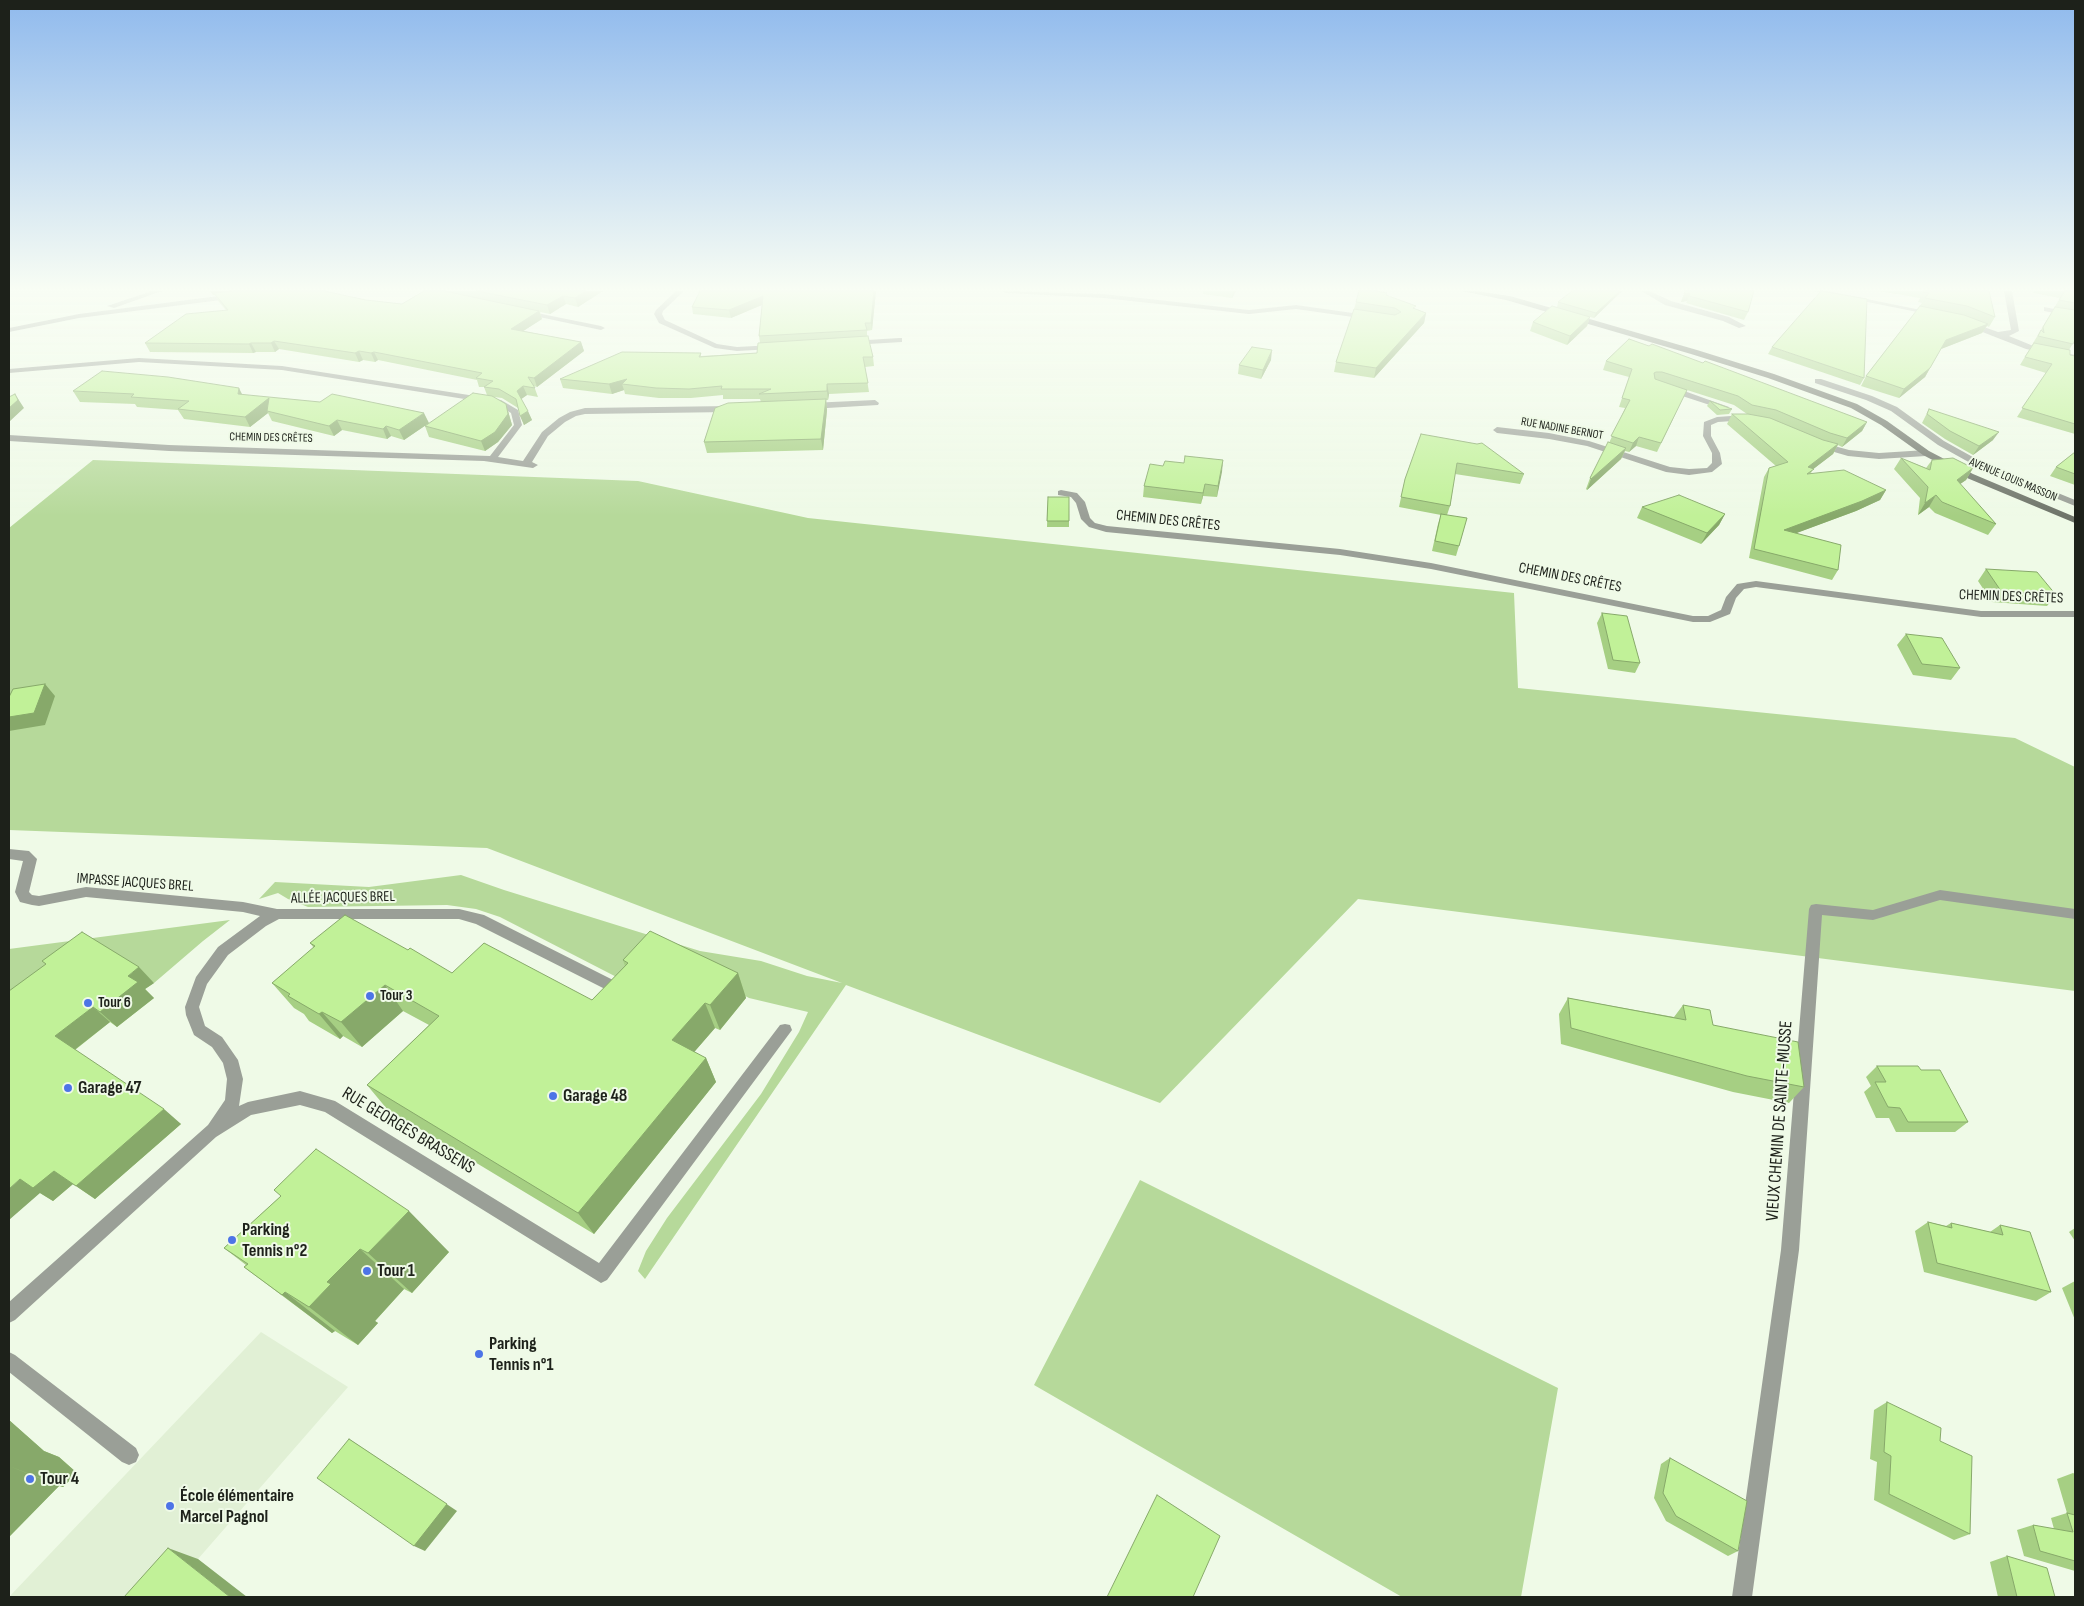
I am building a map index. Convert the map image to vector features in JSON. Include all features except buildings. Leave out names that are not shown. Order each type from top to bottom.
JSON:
[{"type":"street","points":[[9,371],[69,366]]},
{"type":"street","points":[[238,366],[272,368],[368,381],[498,402],[515,412],[518,425],[492,460]]},
{"type":"street","name":"AVENUE LOUIS MASSON","points":[[1737,366],[1854,406],[1884,423],[1926,453],[1970,476],[2075,520]]},
{"type":"street","name":"AVENUE LOUIS MASSON","points":[[1818,380],[1894,409],[1941,443],[1977,463],[2075,503]]},
{"type":"street","name":"RUE NADINE BERNOT","points":[[1497,430],[1549,436],[1589,444],[1669,470],[1689,472],[1709,470],[1717,464],[1716,452],[1707,436],[1707,424],[1717,420],[1748,418],[1730,409],[1665,387]]},
{"type":"street","points":[[797,406],[875,403]]},
{"type":"street","name":"CHEMIN DES CRÊTES","points":[[9,438],[169,448],[324,452],[492,460],[530,465],[538,443],[545,434],[562,420],[573,414],[585,411],[739,409]]},
{"type":"street","points":[[1808,439],[1848,453],[1879,456],[1926,453]]},
{"type":"street","name":"CHEMIN DES CRÊTES","points":[[1061,493],[1074,495],[1080,502],[1086,519],[1092,525],[1106,529],[1349,554],[1432,566],[1693,619],[1710,619],[1726,612],[1731,597],[1741,586],[1756,584],[1981,614],[2075,614]]},
{"type":"street","name":"IMPASSE JACQUES BREL","points":[[9,854],[24,855],[30,859],[22,892],[25,898],[32,900],[39,901],[86,892],[243,907],[277,914]]},
{"type":"street","name":"VIEUX CHEMIN DE SAINTE-MUSSE","points":[[1742,1597],[1790,1250],[1816,909],[1873,915],[1940,895],[2075,914]]},
{"type":"street","name":"ALLÉE JACQUES BREL","points":[[210,1132],[233,1102],[235,1080],[230,1060],[217,1042],[199,1030],[193,1015],[194,1000],[201,981],[223,951],[261,922],[277,914],[459,914],[479,919],[612,986]]},
{"type":"street","name":"RUE GEORGES BRASSENS","points":[[9,1314],[210,1132],[248,1109],[300,1098],[328,1106],[601,1274],[785,1030]]},
{"type":"street","points":[[9,1361],[129,1455]]},
{"type":"shaded area","name":"École élémentaire Marcel Pagnol","points":[[261,1332],[348,1387],[198,1559],[247,1597],[9,1597]]},
{"type":"green space","points":[[93,460],[638,481],[808,518],[1514,593],[1518,688],[2015,738],[2075,767],[2075,991],[1358,899],[1160,1103],[846,985],[645,1279],[638,1271],[646,1251],[667,1218],[761,1094],[799,1032],[808,1012],[749,998],[734,990],[634,986],[500,917],[476,909],[447,905],[308,907],[278,893],[259,899],[275,882],[369,887],[461,875],[700,951],[761,961],[807,976],[842,983],[487,848],[9,830],[9,528]]},
{"type":"green space","points":[[230,920],[154,983],[109,952],[9,1009],[9,949]]},
{"type":"green space","points":[[1140,1180],[1558,1388],[1521,1597],[1402,1597],[1034,1385]]},
{"type":"place","name":"Tour 3","points":[[370,996]]},
{"type":"place","name":"Tour 6","points":[[88,1003]]},
{"type":"place","name":"Garage 47","points":[[68,1088]]},
{"type":"place","name":"Garage 48","points":[[553,1096]]},
{"type":"place","name":"Parking Tennis n°2","points":[[232,1240]]},
{"type":"place","name":"Tour 1","points":[[367,1271]]},
{"type":"place","name":"Parking Tennis n°1","points":[[479,1354]]},
{"type":"place","name":"Tour 4","points":[[30,1479]]},
{"type":"place","name":"École élémentaire Marcel Pagnol","points":[[170,1506]]}]
